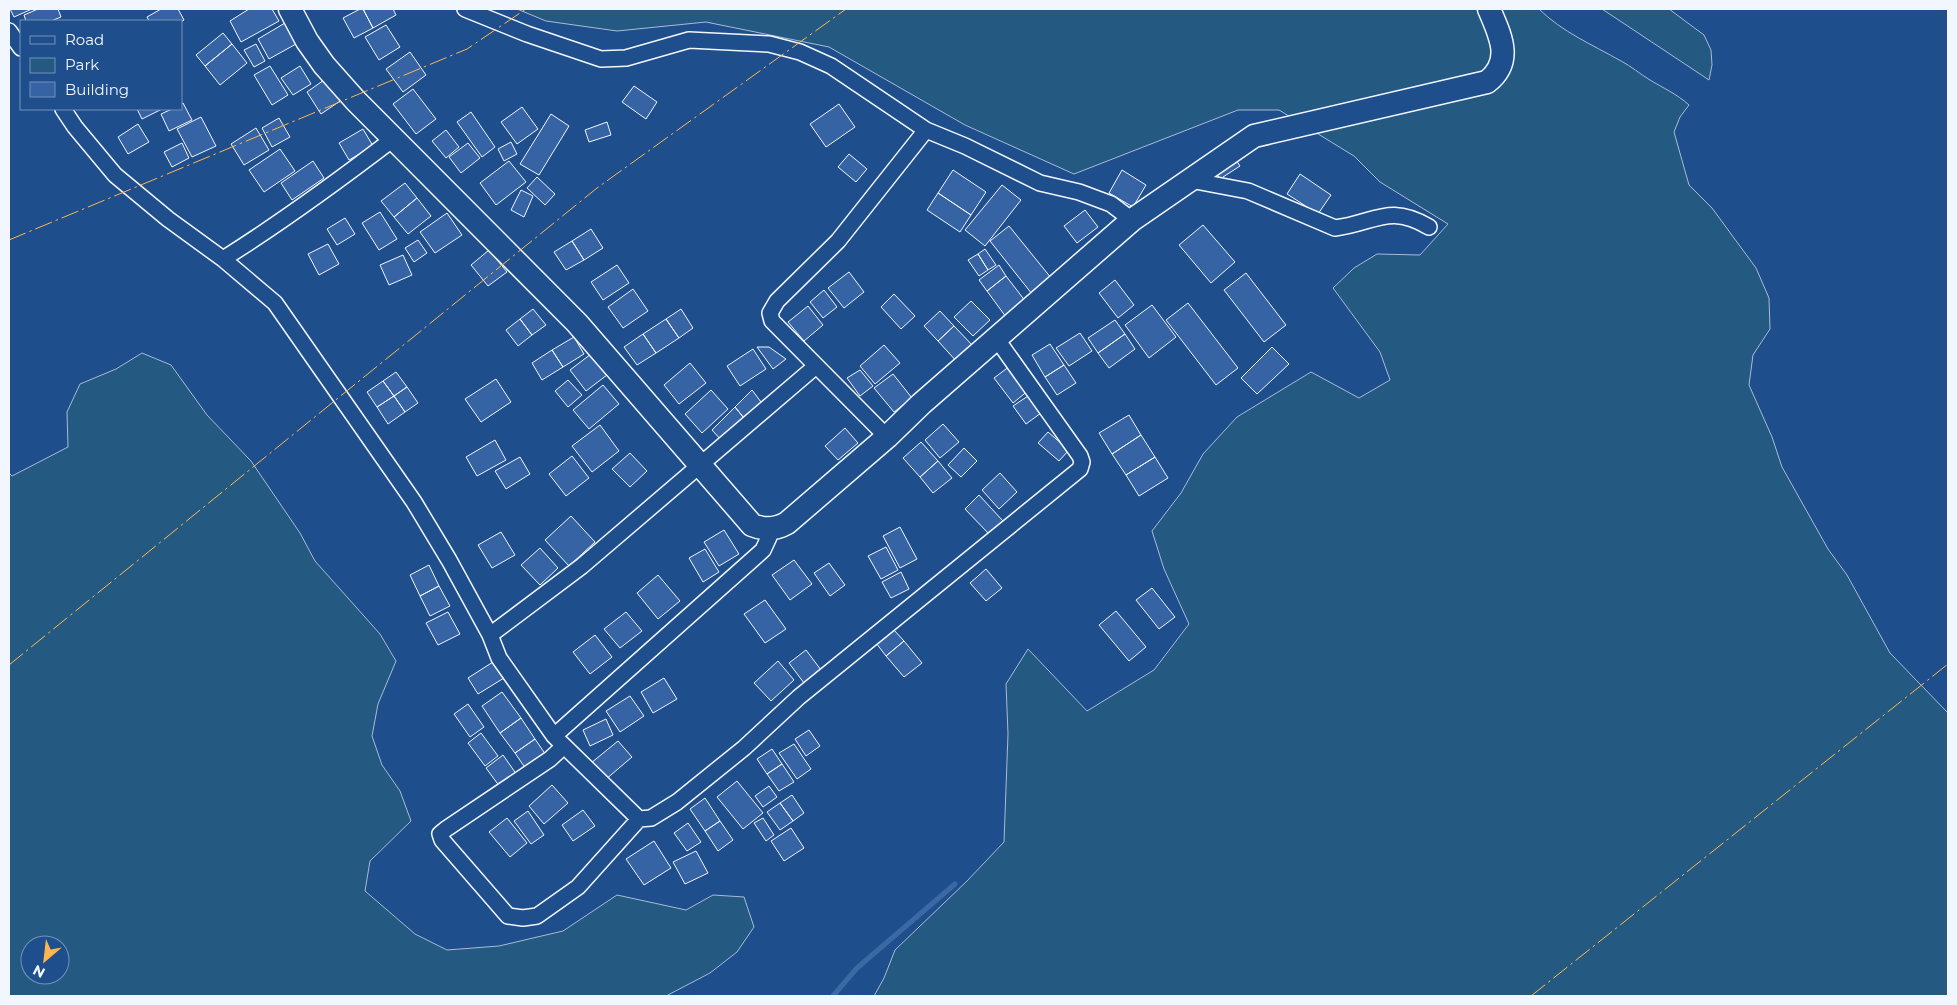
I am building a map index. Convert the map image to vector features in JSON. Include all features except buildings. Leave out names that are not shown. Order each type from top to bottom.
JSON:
[{"type":"main road","points":[[290,9],[307,41],[324,65],[356,101],[577,323],[752,525],[768,529],[780,527],[787,523],[1132,220],[1260,134],[1488,82],[1498,72],[1504,58],[1498,30],[1489,9]]},
{"type":"street","points":[[465,9],[527,34],[601,59],[626,58],[689,40],[760,43],[800,52],[830,66],[926,130],[965,146],[1040,183],[1079,192],[1112,204],[1132,220]]},
{"type":"street","points":[[9,31],[20,47]]},
{"type":"street","points":[[64,110],[75,127],[115,175],[168,219],[223,259],[275,303],[414,502],[449,560],[490,635],[499,658],[559,741],[639,819]]},
{"type":"street","points":[[887,437],[772,321],[770,312],[773,306],[838,241],[926,130]]},
{"type":"street","points":[[223,259],[270,230],[317,197],[393,138]]},
{"type":"street","points":[[1190,180],[1248,191],[1335,228],[1399,215],[1414,218],[1429,227]]},
{"type":"street","points":[[768,529],[769,538],[763,550],[559,741],[550,759],[440,834],[442,840],[508,916],[523,918],[537,916],[578,887],[639,819],[652,818],[677,802],[744,748],[799,697],[1080,469],[1082,462],[1080,456],[996,338]]},
{"type":"street","points":[[490,635],[582,566],[816,366]]},
{"type":"green space","points":[[517,9],[1539,9],[1558,25],[1625,63],[1680,98],[1689,105],[1680,117],[1674,132],[1689,185],[1712,208],[1756,268],[1769,298],[1770,329],[1753,355],[1749,385],[1772,437],[1782,467],[1828,549],[1847,575],[1890,653],[1948,713],[1948,996],[874,996],[884,978],[895,950],[967,881],[1004,842],[1008,734],[1006,684],[1028,649],[1087,711],[1154,670],[1189,624],[1164,569],[1152,531],[1181,493],[1203,454],[1237,417],[1311,372],[1359,398],[1390,380],[1380,352],[1333,288],[1354,268],[1377,254],[1420,255],[1448,224],[1380,182],[1354,156],[1279,110],[1238,110],[1074,174],[965,125],[829,47],[706,22],[617,31],[546,21]]},
{"type":"green space","points":[[1602,9],[1669,9],[1704,35],[1711,50],[1712,65],[1709,80]]},
{"type":"green space","points":[[142,353],[171,365],[207,415],[251,461],[300,533],[315,561],[380,634],[396,661],[378,704],[372,736],[382,765],[400,791],[411,821],[370,861],[365,891],[415,934],[447,950],[499,946],[563,931],[617,895],[686,910],[713,895],[744,897],[754,927],[737,952],[710,973],[666,996],[9,996],[9,473],[12,476],[68,447],[67,412],[80,384],[116,369]]},
{"type":"waterway","points":[[833,996],[857,968],[955,884]]},
{"type":"power","points":[[9,240],[467,49],[526,9]]},
{"type":"power","points":[[9,665],[597,188],[846,9]]},
{"type":"power","points":[[1531,996],[1948,664]]}]
